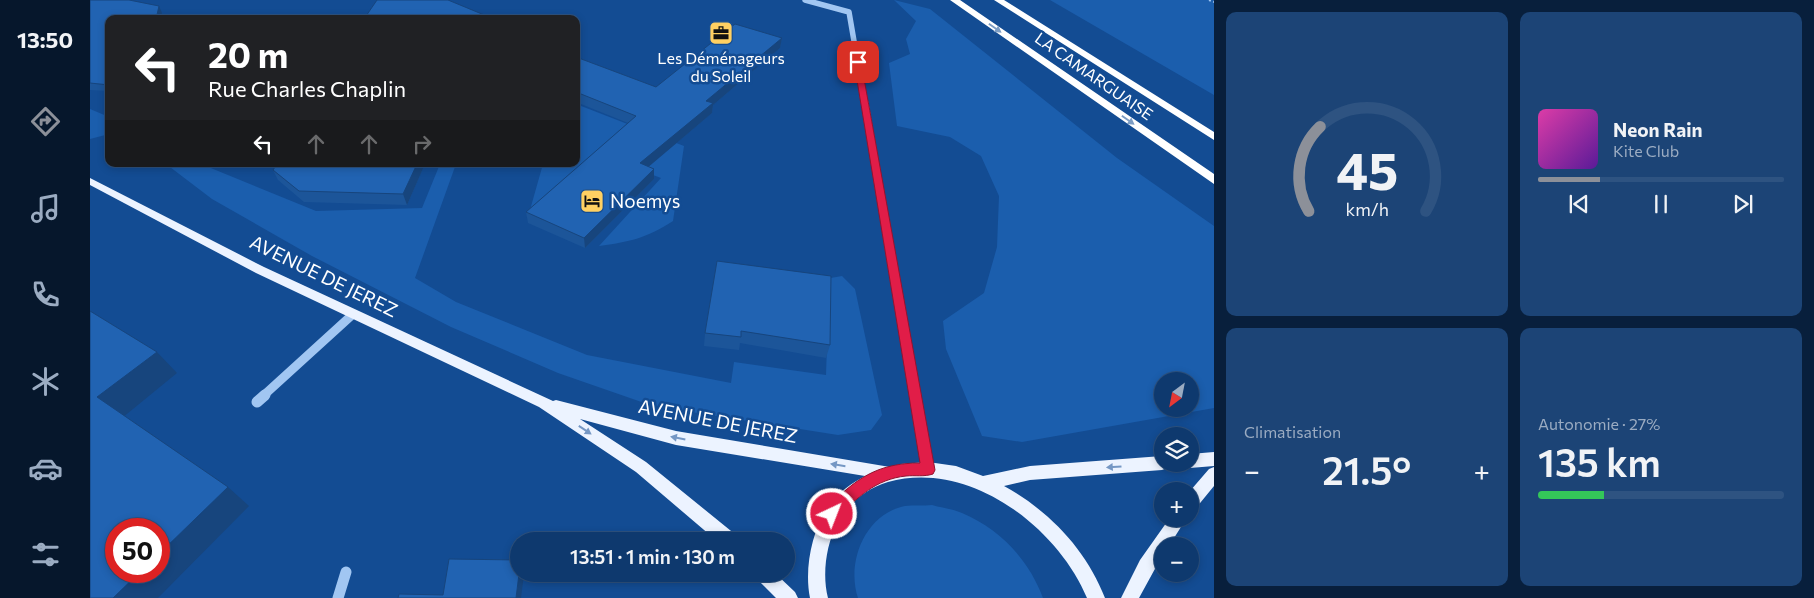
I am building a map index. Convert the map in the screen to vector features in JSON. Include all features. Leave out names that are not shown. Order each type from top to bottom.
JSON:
[{"type":"highway","name":"LA CAMARGUAISE","points":[[954,0],[1214,180]]},
{"type":"highway","name":"LA CAMARGUAISE","points":[[998,0],[1214,137]]},
{"type":"main road","name":"AVENUE DE JEREZ","points":[[90,181],[260,270],[352,315],[544,403],[640,467],[719,532]]},
{"type":"main road","name":"AVENUE DE JEREZ","points":[[544,403],[676,438],[886,473]]},
{"type":"main road","points":[[1199,460],[1214,459]]},
{"type":"main road","points":[[983,483],[1030,473],[1154,464]]},
{"type":"main road","points":[[819,598],[817,590],[818,548],[832,514],[855,488],[886,473],[906,469],[955,474],[983,483],[1025,508],[1063,544],[1093,590],[1096,598]]},
{"type":"main road","points":[[1199,492],[1214,474]]},
{"type":"main road","points":[[1130,598],[1146,566],[1173,527]]},
{"type":"main road","points":[[772,582],[789,598]]},
{"type":"street","points":[[805,0],[849,12],[928,470]]},
{"type":"street","points":[[257,402],[352,315]]},
{"type":"street","points":[[338,598],[346,572]]},
{"type":"path","points":[[1209,0],[1214,2]]},
{"type":"shaded area","points":[[894,0],[930,9],[1117,158],[1214,226],[1214,408],[1199,411],[1199,372],[1154,372],[1154,418],[1158,418],[1022,442],[982,436],[946,349],[943,321],[984,293],[997,247],[999,196],[981,156],[950,137],[897,126],[889,63],[910,54],[906,39],[916,21]]},
{"type":"shaded area","points":[[1050,0],[1214,0],[1214,95]]},
{"type":"shaded area","points":[[580,106],[684,146],[673,221],[655,232],[620,243],[599,246],[661,178],[597,154],[528,217],[542,167],[580,167]]},
{"type":"shaded area","points":[[90,109],[105,115],[105,135],[90,139]]},
{"type":"shaded area","points":[[170,167],[208,167],[316,211],[422,208],[439,167],[455,167],[415,278],[456,302],[587,355],[731,383],[734,362],[826,375],[829,286],[808,282],[842,276],[855,289],[882,415],[871,430],[838,435],[653,406],[558,373],[451,327],[312,256],[212,199]]},
{"type":"shaded area","points":[[932,505],[962,513],[1001,537],[1012,547],[1030,571],[1043,598],[858,598],[855,584],[857,555],[869,529],[891,511],[905,506]]},
{"type":"building","points":[[90,0],[129,0],[159,6],[157,15],[105,15],[105,85],[90,83]]},
{"type":"building","points":[[377,0],[448,0],[484,15],[367,15]]},
{"type":"building","points":[[735,24],[782,38],[706,101],[713,103],[640,163],[654,169],[584,238],[526,212],[578,167],[580,167],[580,165],[636,116],[580,94],[580,58],[656,87]]},
{"type":"building","points":[[275,167],[416,167],[403,194],[299,191],[273,170]]},
{"type":"building","points":[[717,261],[831,276],[830,345],[741,331],[741,337],[705,333]]},
{"type":"building","points":[[90,311],[157,352],[97,397],[228,487],[170,543],[170,518],[105,518],[105,583],[129,583],[113,598],[90,598]]},
{"type":"building","points":[[449,559],[510,560],[510,582],[518,582],[516,598],[398,598],[399,594],[443,595]]},
{"type":"place","name":"Les Déménageurs du Soleil","points":[[721,33]]},
{"type":"place","name":"Noemys","points":[[592,201]]},
{"type":"route","points":[[832,514],[855,488],[886,473],[906,469],[928,470],[858,62]]}]
